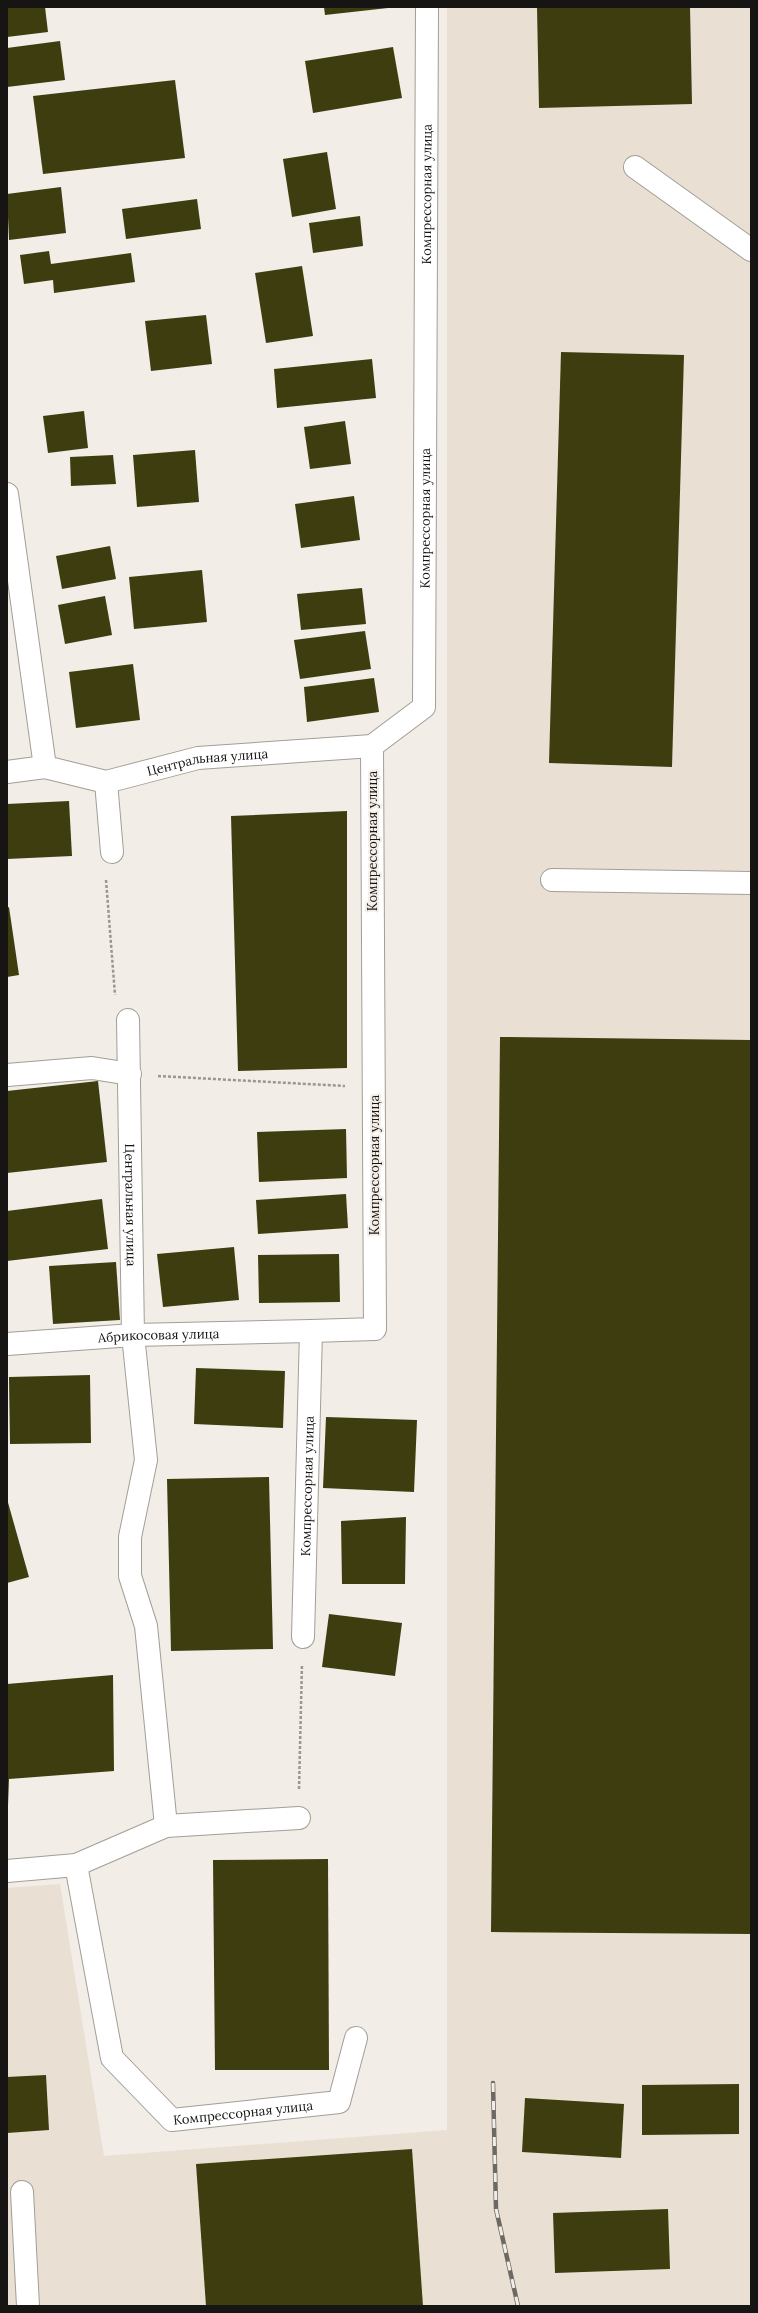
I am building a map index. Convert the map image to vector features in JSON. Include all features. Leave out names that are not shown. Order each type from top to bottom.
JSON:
[{"type":"street","name":"Компрессорная улица","points":[[303,1637],[311,1331],[375,1329],[372,746],[424,707],[427,7]]},
{"type":"street","points":[[635,167],[751,250]]},
{"type":"street","points":[[7,494],[45,767]]},
{"type":"street","name":"Центральная улица","points":[[7,772],[45,767],[106,782],[198,758],[372,746]]},
{"type":"street","points":[[106,782],[112,852]]},
{"type":"street","points":[[552,880],[751,883]]},
{"type":"street","name":"Центральная улица","points":[[128,1020],[133,1335],[146,1460],[130,1537],[130,1576],[146,1626],[166,1826]]},
{"type":"street","points":[[7,1076],[92,1068],[130,1074]]},
{"type":"street","name":"Абрикосовая улица","points":[[7,1344],[133,1335],[311,1331]]},
{"type":"street","points":[[7,1871],[76,1865],[166,1826],[299,1818]]},
{"type":"street","name":"Компрессорная улица","points":[[76,1865],[112,2058],[172,2120],[338,2102],[356,2038]]},
{"type":"street","points":[[22,2192],[28,2306]]},
{"type":"path","points":[[112,852],[105,870],[115,1000],[128,1020]]},
{"type":"path","points":[[130,1074],[374,1088]]},
{"type":"path","points":[[299,1818],[303,1637]]},
{"type":"shaded area","points":[[447,7],[751,7],[751,2306],[7,2306],[7,1888],[60,1884],[104,2156],[447,2130]]},
{"type":"building","points":[[7,7],[45,7],[48,32],[7,37]]},
{"type":"building","points":[[324,7],[388,7],[388,8],[325,15]]},
{"type":"building","points":[[537,7],[690,7],[692,104],[539,108]]},
{"type":"building","points":[[60,41],[65,80],[7,87],[7,48]]},
{"type":"building","points":[[393,47],[402,98],[313,113],[305,61]]},
{"type":"building","points":[[175,80],[185,158],[43,174],[33,96]]},
{"type":"building","points":[[327,152],[336,209],[292,217],[283,159]]},
{"type":"building","points":[[61,187],[66,233],[9,240],[7,194]]},
{"type":"building","points":[[197,199],[201,229],[126,239],[122,209]]},
{"type":"building","points":[[360,216],[363,246],[313,253],[309,223]]},
{"type":"building","points":[[49,251],[51,264],[131,253],[135,282],[54,293],[53,280],[24,284],[20,255]]},
{"type":"building","points":[[302,266],[313,336],[266,343],[255,273]]},
{"type":"building","points":[[206,315],[212,364],[151,371],[145,321]]},
{"type":"building","points":[[561,352],[684,355],[672,767],[549,763]]},
{"type":"building","points":[[372,359],[376,398],[277,408],[274,369]]},
{"type":"building","points":[[84,411],[88,448],[48,453],[43,416]]},
{"type":"building","points":[[345,421],[351,464],[310,469],[304,427]]},
{"type":"building","points":[[195,450],[199,502],[137,507],[133,455]]},
{"type":"building","points":[[113,455],[116,484],[71,486],[70,457]]},
{"type":"building","points":[[354,496],[360,540],[301,548],[295,504]]},
{"type":"building","points":[[110,546],[116,579],[62,589],[56,556]]},
{"type":"building","points":[[202,570],[207,622],[134,629],[129,577]]},
{"type":"building","points":[[362,588],[366,624],[301,630],[297,594]]},
{"type":"building","points":[[105,596],[112,635],[65,644],[58,605]]},
{"type":"building","points":[[365,631],[371,669],[300,679],[294,640]]},
{"type":"building","points":[[133,664],[140,720],[76,728],[69,672]]},
{"type":"building","points":[[374,678],[379,712],[307,722],[304,687]]},
{"type":"building","points":[[69,801],[72,856],[7,859],[7,804]]},
{"type":"building","points":[[347,811],[347,1068],[238,1071],[231,816]]},
{"type":"building","points":[[9,907],[19,975],[7,977],[7,908]]},
{"type":"building","points":[[500,1037],[751,1040],[751,1934],[491,1932]]},
{"type":"building","points":[[98,1081],[107,1162],[7,1173],[7,1091]]},
{"type":"building","points":[[346,1129],[347,1178],[259,1182],[257,1132]]},
{"type":"building","points":[[346,1194],[348,1228],[258,1234],[256,1200]]},
{"type":"building","points":[[102,1199],[108,1249],[7,1261],[7,1211]]},
{"type":"building","points":[[234,1247],[239,1300],[163,1307],[157,1254]]},
{"type":"building","points":[[339,1254],[340,1302],[259,1303],[258,1255]]},
{"type":"building","points":[[116,1262],[120,1320],[53,1324],[49,1266]]},
{"type":"building","points":[[196,1368],[285,1371],[283,1428],[194,1424]]},
{"type":"building","points":[[90,1375],[91,1443],[10,1444],[9,1377]]},
{"type":"building","points":[[326,1417],[417,1420],[414,1492],[323,1488]]},
{"type":"building","points":[[269,1477],[273,1649],[171,1651],[167,1479]]},
{"type":"building","points":[[7,1499],[29,1577],[7,1583]]},
{"type":"building","points":[[406,1517],[405,1584],[342,1584],[341,1521]]},
{"type":"building","points":[[329,1614],[402,1623],[395,1676],[322,1667]]},
{"type":"building","points":[[113,1675],[114,1771],[9,1779],[7,1832],[7,1684]]},
{"type":"building","points":[[328,1859],[329,2070],[215,2070],[213,1860]]},
{"type":"building","points":[[46,2075],[49,2130],[7,2133],[7,2077]]},
{"type":"building","points":[[739,2084],[739,2134],[642,2135],[642,2085]]},
{"type":"building","points":[[525,2098],[624,2104],[621,2158],[522,2152]]},
{"type":"building","points":[[412,2149],[423,2306],[206,2306],[196,2164]]},
{"type":"building","points":[[668,2209],[670,2269],[555,2273],[553,2213]]},
{"type":"railway","points":[[493,2083],[496,2209],[518,2306]]}]
